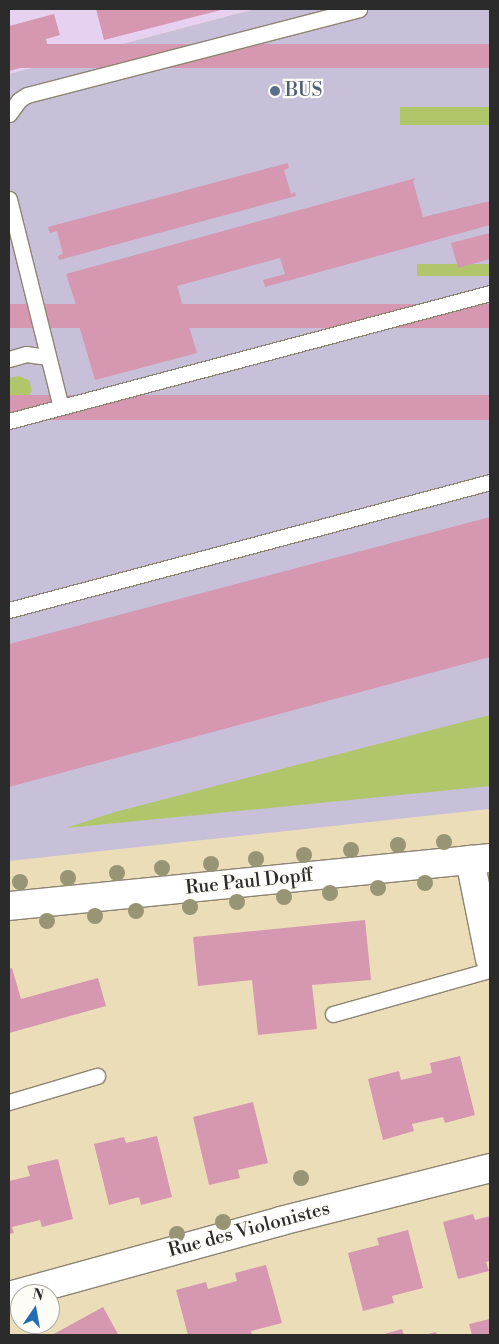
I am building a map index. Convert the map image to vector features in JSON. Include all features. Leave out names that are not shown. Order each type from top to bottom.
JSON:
[{"type":"street","name":"Rue Paul Dopff","points":[[9,906],[480,859]]},
{"type":"street","points":[[480,859],[490,958]]},
{"type":"street","name":"Rue des Violonistes","points":[[9,1296],[272,1223],[490,1168]]},
{"type":"lane","points":[[9,114],[19,100],[27,96],[359,9]]},
{"type":"lane","points":[[9,199],[61,407]]},
{"type":"lane","points":[[9,421],[490,293]]},
{"type":"lane","points":[[9,359],[26,354],[48,357]]},
{"type":"lane","points":[[9,610],[490,482]]},
{"type":"lane","points":[[332,1014],[490,970]]},
{"type":"lane","points":[[9,1102],[97,1076]]},
{"type":"shaded area","points":[[9,9],[255,9],[9,74]]},
{"type":"shaded area","points":[[255,9],[490,9],[490,809],[9,861],[9,74]]},
{"type":"green space","points":[[400,107],[490,107],[490,125],[400,125]]},
{"type":"green space","points":[[417,264],[490,264],[490,276],[417,276]]},
{"type":"green space","points":[[18,376],[29,380],[32,391],[25,400],[9,404],[9,378]]},
{"type":"green space","points":[[490,715],[490,786],[66,828],[115,812]]},
{"type":"building","points":[[96,9],[225,9],[104,40]]},
{"type":"building","points":[[54,14],[60,35],[46,39],[51,60],[9,71],[9,26]]},
{"type":"building","points":[[12,44],[490,44],[490,68],[12,68]]},
{"type":"building","points":[[288,163],[289,168],[284,170],[291,194],[295,192],[296,196],[59,260],[58,256],[63,254],[57,231],[50,233],[48,227]]},
{"type":"building","points":[[416,178],[413,181],[423,217],[490,201],[490,225],[265,287],[263,280],[285,274],[280,258],[177,286],[197,353],[95,380],[75,312],[78,311],[66,274]]},
{"type":"building","points":[[490,233],[490,259],[458,268],[451,243]]},
{"type":"building","points":[[9,304],[490,304],[490,328],[9,328]]},
{"type":"building","points":[[9,395],[490,395],[490,420],[9,420]]},
{"type":"building","points":[[490,517],[490,657],[9,787],[9,644]]},
{"type":"building","points":[[365,920],[371,980],[312,985],[317,1029],[258,1035],[252,980],[198,986],[193,937]]},
{"type":"building","points":[[12,968],[21,999],[98,978],[106,1006],[9,1033],[9,969]]},
{"type":"building","points":[[460,1056],[475,1115],[445,1123],[443,1117],[412,1124],[414,1131],[383,1140],[368,1079],[399,1071],[401,1080],[432,1073],[430,1063]]},
{"type":"building","points":[[253,1102],[268,1163],[238,1170],[240,1178],[209,1185],[193,1117]]},
{"type":"building","points":[[157,1136],[172,1197],[141,1205],[139,1197],[109,1205],[94,1144],[124,1137],[126,1143]]},
{"type":"building","points":[[58,1159],[73,1219],[42,1227],[40,1220],[12,1227],[14,1233],[9,1234],[9,1181],[30,1176],[27,1166]]},
{"type":"building","points":[[473,1214],[475,1220],[490,1216],[490,1261],[486,1262],[489,1271],[458,1279],[443,1222]]},
{"type":"building","points":[[408,1230],[423,1288],[392,1296],[394,1303],[363,1311],[348,1253],[379,1245],[377,1238]]},
{"type":"building","points":[[266,1265],[282,1323],[251,1331],[252,1335],[188,1335],[176,1290],[206,1282],[208,1289],[237,1281],[235,1273]]},
{"type":"building","points":[[103,1307],[118,1334],[52,1335],[60,1334],[60,1331]]},
{"type":"building","points":[[490,1319],[490,1335],[472,1335],[469,1324]]},
{"type":"building","points":[[402,1329],[404,1335],[381,1335]]},
{"type":"building","points":[[436,1332],[437,1335],[424,1335]]},
{"type":"place","name":"BUS","points":[[275,91]]}]
